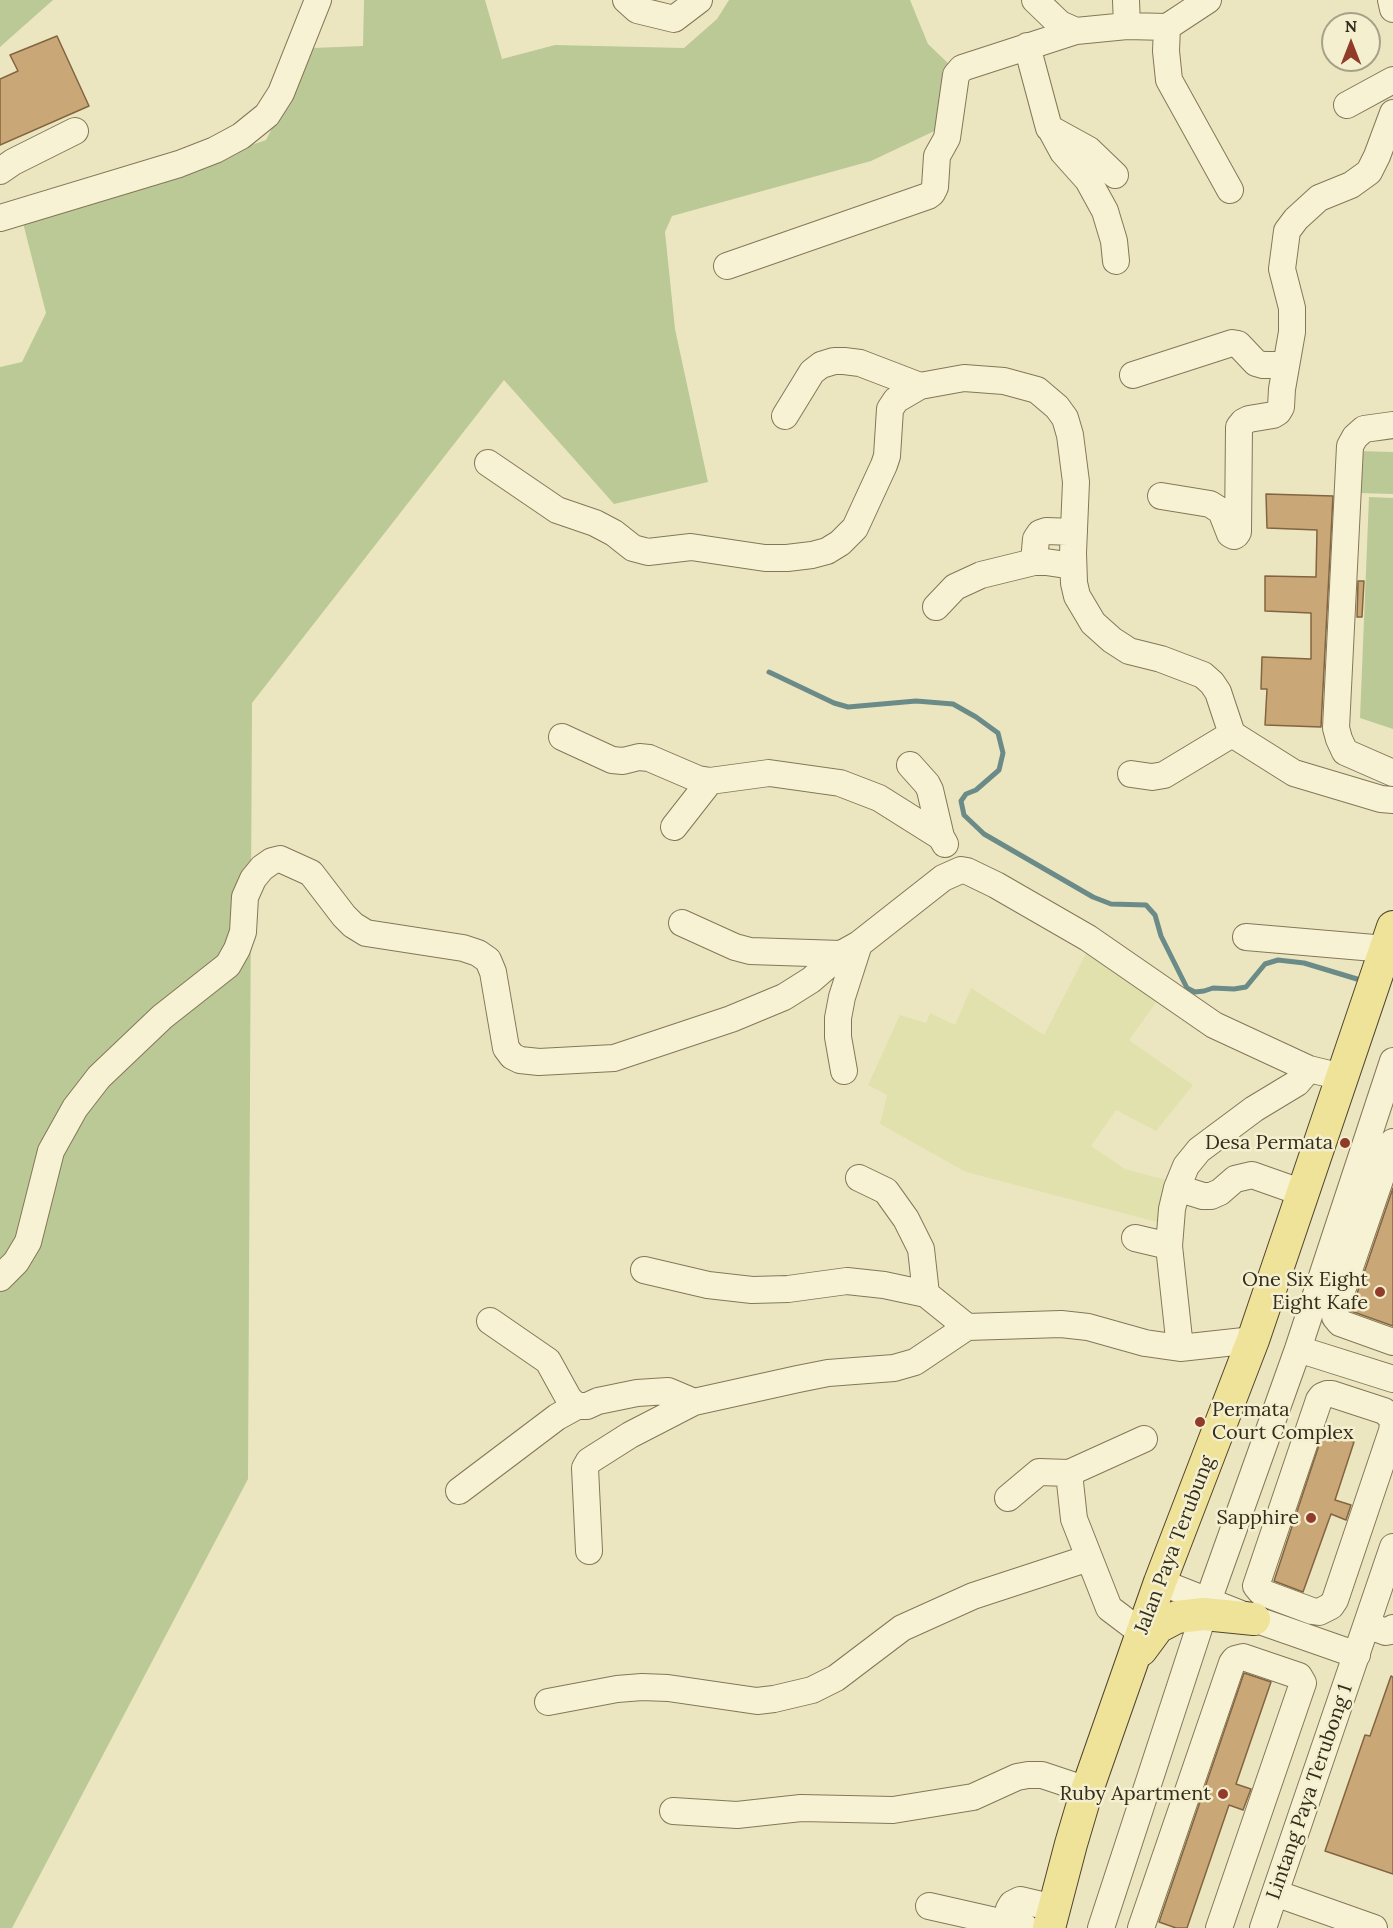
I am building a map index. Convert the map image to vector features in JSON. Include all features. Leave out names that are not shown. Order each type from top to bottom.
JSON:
[{"type":"main road","name":"Jalan Paya Terubung","points":[[1052,1918],[1087,1790],[1160,1582],[1253,1340],[1390,938]]},
{"type":"main road","points":[[1129,1670],[1158,1627],[1177,1617],[1206,1608],[1267,1624]]},
{"type":"street","points":[[0,218],[179,164],[215,150],[241,136],[267,116],[280,93],[318,0]]},
{"type":"street","points":[[626,0],[637,10],[674,18],[699,0]]},
{"type":"street","points":[[1035,0],[1060,24],[1076,31]]},
{"type":"street","points":[[1126,0],[1127,26]]},
{"type":"street","points":[[727,266],[932,193],[935,187],[937,156],[947,138],[956,75],[962,68],[1076,31],[1127,26],[1167,27],[1208,0]]},
{"type":"street","points":[[1391,0],[1393,9]]},
{"type":"street","points":[[1167,27],[1166,51],[1170,80],[1230,190]]},
{"type":"street","points":[[1027,46],[1049,128],[1063,152],[1088,180],[1105,212],[1114,241],[1116,261]]},
{"type":"street","points":[[1347,105],[1393,80]]},
{"type":"street","points":[[1161,496],[1210,504],[1221,511],[1230,534],[1234,536],[1238,532],[1239,427],[1248,419],[1273,415],[1281,406],[1293,332],[1292,308],[1282,269],[1287,231],[1296,219],[1319,198],[1351,184],[1369,172],[1393,112]]},
{"type":"street","points":[[1049,128],[1089,150],[1114,175]]},
{"type":"street","points":[[0,171],[75,130]]},
{"type":"street","points":[[1133,375],[1232,343],[1238,344],[1256,363],[1286,365]]},
{"type":"street","points":[[785,416],[812,372],[821,365],[834,361],[860,363],[920,386]]},
{"type":"street","points":[[488,463],[557,510],[595,523],[614,533],[633,548],[648,552],[691,547],[765,558],[812,555],[827,551],[840,543],[855,528],[887,456],[890,409],[896,400],[920,386],[964,378],[1004,381],[1037,390],[1050,399],[1065,418],[1070,435],[1077,482],[1073,566],[1077,596],[1082,608],[1093,623],[1129,651],[1161,659],[1203,675],[1218,692],[1232,734],[1294,773],[1381,799],[1393,800]]},
{"type":"street","points":[[1393,425],[1364,429],[1355,437],[1350,446],[1336,728],[1345,752],[1393,772]]},
{"type":"street","points":[[1034,562],[1036,539],[1040,533],[1046,531],[1074,532]]},
{"type":"street","points":[[936,607],[955,587],[981,575],[1034,562],[1073,566]]},
{"type":"street","points":[[1131,774],[1152,777],[1164,775],[1232,734]]},
{"type":"street","points":[[562,736],[612,760],[649,758],[698,779],[710,781],[769,773],[840,783],[879,798],[941,837]]},
{"type":"street","points":[[910,765],[930,790],[941,837],[961,870]]},
{"type":"street","points":[[674,827],[710,781]]},
{"type":"street","points":[[0,1278],[16,1262],[28,1242],[51,1151],[75,1108],[99,1077],[162,1017],[228,965],[243,932],[245,897],[253,879],[262,868],[280,859],[311,873],[344,916],[366,933],[463,948],[478,953],[488,960],[493,972],[506,1048],[512,1056],[520,1060],[539,1062],[614,1058],[731,1019],[784,997],[811,980],[943,878],[961,870],[968,871],[996,885],[1088,938],[1214,1025],[1309,1069],[1342,1077]]},
{"type":"street","points":[[682,923],[735,947],[750,951],[850,949]]},
{"type":"street","points":[[1246,937],[1390,938]]},
{"type":"street","points":[[844,1071],[838,1037],[838,1018],[850,949]]},
{"type":"street","points":[[1393,1061],[1330,1289],[1335,1317],[1340,1323],[1393,1342]]},
{"type":"street","points":[[1180,1348],[1169,1246],[1172,1209],[1186,1166],[1200,1150],[1254,1108],[1297,1083],[1309,1069]]},
{"type":"street","points":[[1101,1928],[1206,1608],[1298,1349],[1330,1289],[1393,1142]]},
{"type":"street","points":[[1177,1188],[1203,1196],[1211,1196],[1220,1192],[1235,1179],[1252,1175],[1303,1193]]},
{"type":"street","points":[[859,1178],[886,1191],[906,1219],[921,1249],[926,1294]]},
{"type":"street","points":[[1135,1238],[1169,1246]]},
{"type":"street","points":[[644,1270],[708,1285],[752,1290],[788,1289],[847,1281],[884,1285],[926,1294],[968,1327]]},
{"type":"street","points":[[490,1321],[548,1361],[569,1399],[577,1406]]},
{"type":"street","points":[[589,1551],[585,1468],[589,1461],[630,1435],[693,1402],[828,1373],[894,1368],[915,1362],[968,1327],[1061,1324],[1088,1327],[1145,1343],[1180,1348],[1253,1340]]},
{"type":"street","points":[[1298,1349],[1393,1379]]},
{"type":"street","points":[[459,1491],[557,1417],[577,1406],[587,1406],[598,1401],[637,1394],[668,1391],[693,1402]]},
{"type":"street","points":[[1332,1394],[1384,1411],[1391,1417],[1393,1423],[1383,1490],[1331,1606],[1319,1612],[1311,1611],[1261,1592],[1256,1586],[1322,1396],[1332,1394]]},
{"type":"street","points":[[1008,1498],[1039,1472],[1069,1473],[1144,1439]]},
{"type":"street","points":[[1264,1445],[1299,1459]]},
{"type":"street","points":[[1069,1473],[1074,1519],[1109,1608],[1142,1633]]},
{"type":"street","name":"Lintang Paya Terubong 1","points":[[1263,1928],[1393,1547]]},
{"type":"street","points":[[548,1702],[616,1689],[642,1687],[668,1688],[756,1701],[812,1690],[836,1678],[902,1628],[972,1596],[1089,1558]]},
{"type":"street","points":[[1160,1582],[1206,1608]]},
{"type":"street","points":[[1267,1665],[1267,1624],[1357,1655]]},
{"type":"street","points":[[1367,1625],[1386,1632],[1393,1628]]},
{"type":"street","points":[[1141,1928],[1232,1663],[1234,1659],[1243,1657],[1299,1676],[1303,1683],[1219,1928]]},
{"type":"street","points":[[673,1810],[737,1815],[801,1809],[893,1810],[973,1797],[1017,1777],[1028,1775],[1042,1775],[1087,1790]]},
{"type":"street","points":[[1148,1781],[1187,1793]]},
{"type":"street","points":[[1275,1893],[1374,1928]]},
{"type":"street","points":[[1016,1925],[1009,1909],[1012,1904],[1020,1900],[1052,1918]]},
{"type":"street","points":[[929,1906],[1016,1925]]},
{"type":"green space","points":[[0,0],[53,0],[0,47]]},
{"type":"green space","points":[[364,0],[485,0],[502,59],[555,45],[684,48],[717,19],[729,0],[910,0],[928,44],[953,68],[943,127],[871,161],[672,216],[665,232],[675,329],[708,482],[614,504],[504,380],[252,703],[248,1479],[12,1928],[0,1928],[0,367],[22,362],[46,313],[23,223],[266,140],[313,48],[363,46]]},
{"type":"green space","points":[[1359,451],[1393,452],[1393,494],[1358,493]]},
{"type":"green space","points":[[1369,497],[1393,498],[1393,729],[1360,718]]},
{"type":"green space","points":[[1090,946],[1160,997],[1129,1040],[1193,1085],[1156,1131],[1116,1110],[1091,1146],[1125,1169],[1170,1181],[1157,1222],[966,1172],[880,1124],[887,1095],[868,1085],[900,1015],[926,1023],[930,1013],[955,1025],[971,988],[1044,1035]]},
{"type":"building","points":[[57,36],[89,106],[0,145],[0,79],[18,71],[10,55]]},
{"type":"building","points":[[1266,494],[1333,496],[1321,727],[1265,725],[1267,689],[1261,689],[1262,657],[1311,659],[1311,613],[1265,611],[1265,576],[1316,577],[1317,530],[1267,528]]},
{"type":"building","points":[[1358,581],[1364,581],[1362,617],[1357,617]]},
{"type":"building","points":[[1393,1188],[1393,1326],[1351,1311]]},
{"type":"building","name":"Sapphire","points":[[1322,1436],[1336,1441],[1337,1436],[1354,1442],[1335,1500],[1351,1505],[1346,1520],[1331,1514],[1303,1592],[1274,1581]]},
{"type":"building","name":"Ruby Apartment","points":[[1244,1673],[1271,1682],[1236,1784],[1251,1789],[1243,1810],[1229,1805],[1187,1928],[1176,1928],[1159,1922]]},
{"type":"building","points":[[1391,1676],[1393,1677],[1393,1874],[1325,1851],[1365,1735],[1370,1736]]},
{"type":"waterway","points":[[769,672],[834,703],[848,707],[916,701],[953,704],[998,733],[1003,753],[999,770],[976,790],[966,794],[961,801],[964,815],[984,834],[1093,897],[1111,904],[1146,905],[1155,915],[1161,936],[1187,988],[1195,992],[1213,988],[1246,987],[1265,964],[1278,960],[1304,963],[1357,979]]},
{"type":"place","name":"Desa Permata","points":[[1345,1143]]},
{"type":"place","name":"One Six Eight Eight Kafe","points":[[1380,1292]]},
{"type":"place","name":"Permata Court Complex","points":[[1200,1422]]},
{"type":"place","name":"Sapphire","points":[[1311,1518]]},
{"type":"place","name":"Ruby Apartment","points":[[1223,1794]]}]
